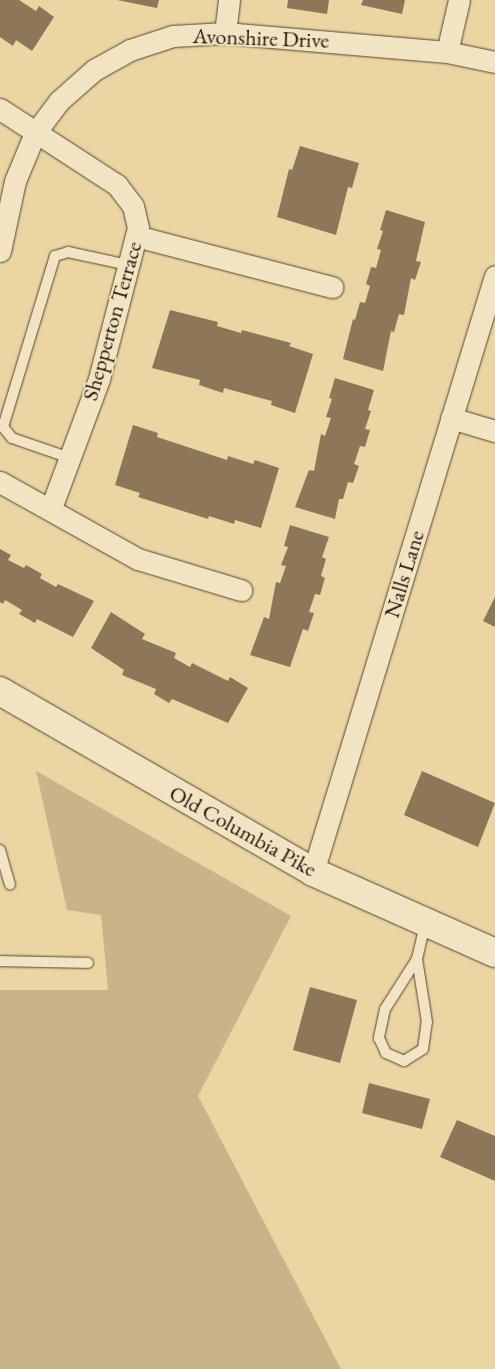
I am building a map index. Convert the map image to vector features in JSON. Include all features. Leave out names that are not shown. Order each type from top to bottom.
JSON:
[{"type":"main road","name":"Old Columbia Pike","points":[[0,691],[313,872],[495,953]]},
{"type":"street","points":[[225,33],[229,0]]},
{"type":"street","points":[[447,52],[459,0]]},
{"type":"street","name":"Avonshire Drive","points":[[0,244],[14,181],[35,133],[59,101],[94,70],[130,50],[173,36],[225,33],[447,52],[495,62]]},
{"type":"street","name":"Shepperton Terrace","points":[[0,110],[116,185],[133,206],[138,228],[98,379],[52,508]]},
{"type":"street","points":[[136,236],[332,288]]},
{"type":"street","name":"Nalls Lane","points":[[313,872],[495,276]]},
{"type":"street","points":[[451,418],[495,431]]},
{"type":"street","points":[[0,482],[52,508],[138,559],[241,590]]},
{"type":"lane","points":[[70,458],[12,438],[3,427],[6,417],[55,256],[68,252],[128,266]]},
{"type":"lane","points":[[0,850],[10,885]]},
{"type":"lane","points":[[417,958],[427,1022],[423,1049],[404,1061],[386,1052],[379,1038],[384,1009],[417,958],[425,922]]},
{"type":"lane","points":[[0,961],[88,963]]},
{"type":"shaded area","points":[[36,771],[291,916],[198,1096],[341,1369],[0,1369],[0,990],[108,990],[101,915],[67,910]]},
{"type":"building","points":[[0,0],[19,0],[36,11],[39,6],[54,17],[32,51],[16,40],[13,46],[0,37]]},
{"type":"building","points":[[117,0],[159,0],[157,8]]},
{"type":"building","points":[[288,0],[329,0],[327,14],[287,8]]},
{"type":"building","points":[[363,0],[405,0],[402,14],[361,5]]},
{"type":"building","points":[[300,146],[359,163],[352,188],[348,187],[336,235],[277,217],[289,169],[292,170]]},
{"type":"building","points":[[386,210],[425,222],[416,261],[421,262],[415,280],[411,278],[404,315],[399,314],[394,332],[391,331],[383,371],[343,359],[353,319],[355,320],[360,302],[365,303],[370,286],[366,284],[371,267],[376,268],[381,250],[377,249],[383,231],[380,230]]},
{"type":"building","points":[[170,310],[218,322],[217,326],[241,333],[242,330],[291,343],[289,346],[313,354],[295,413],[271,405],[272,401],[224,388],[223,393],[199,385],[200,380],[152,368]]},
{"type":"building","points":[[335,378],[374,390],[368,410],[371,411],[365,429],[370,430],[365,447],[360,446],[354,464],[359,466],[353,483],[348,482],[343,499],[339,499],[335,519],[295,507],[309,470],[314,471],[321,434],[325,436],[331,418],[326,417],[332,399],[329,398]]},
{"type":"building","points":[[133,425],[158,433],[157,437],[227,460],[228,456],[253,464],[255,460],[279,468],[261,528],[235,520],[234,524],[209,516],[208,519],[138,497],[140,493],[115,485]]},
{"type":"building","points":[[290,525],[329,537],[322,557],[326,559],[321,576],[325,578],[320,595],[315,594],[309,612],[314,613],[308,631],[303,629],[290,667],[250,655],[264,617],[269,619],[276,582],[280,583],[286,566],[281,565],[288,547],[284,546]]},
{"type":"building","points":[[0,549],[11,555],[8,560],[24,568],[26,565],[42,574],[40,578],[56,587],[58,584],[94,601],[73,637],[37,619],[35,623],[19,614],[22,610],[5,600],[3,604],[0,602]]},
{"type":"building","points":[[495,597],[495,627],[483,621]]},
{"type":"building","points":[[111,612],[145,634],[142,639],[176,653],[174,658],[190,667],[192,663],[228,681],[230,677],[248,688],[228,723],[172,699],[169,703],[154,694],[156,689],[122,675],[124,670],[91,648]]},
{"type":"building","points":[[422,771],[495,803],[478,847],[404,815]]},
{"type":"building","points":[[310,987],[357,1000],[340,1063],[293,1050]]},
{"type":"building","points":[[369,1083],[430,1099],[422,1129],[362,1113]]},
{"type":"building","points":[[457,1120],[495,1136],[495,1181],[440,1157]]}]
